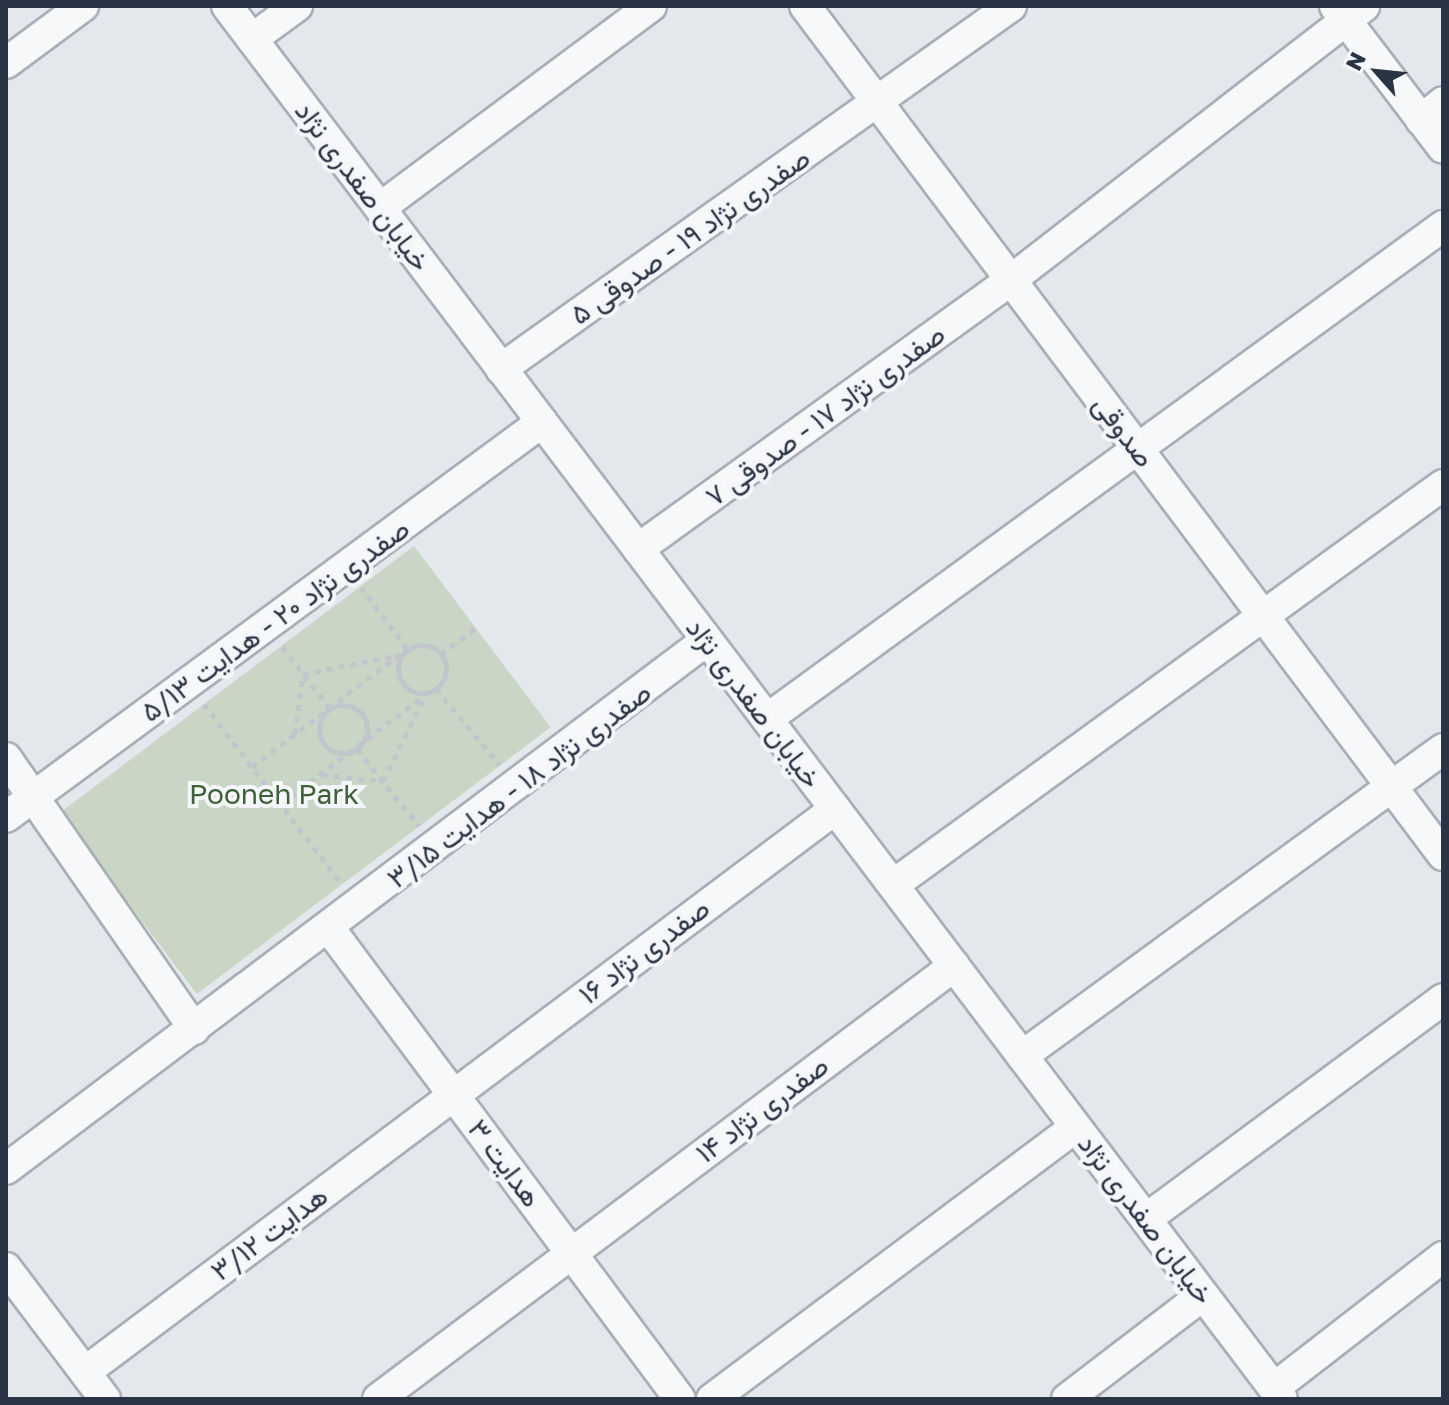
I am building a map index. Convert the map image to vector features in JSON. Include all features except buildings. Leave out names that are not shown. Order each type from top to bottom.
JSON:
[{"type":"street","points":[[6,63],[83,6]]},
{"type":"street","name":"خیابان صفدری نژاد","points":[[227,6],[1278,1394]]},
{"type":"street","points":[[252,39],[297,6]]},
{"type":"street","points":[[380,208],[651,6]]},
{"type":"street","name":"صدوقی","points":[[805,6],[1443,855]]},
{"type":"street","name":"صفدری نژاد ۱۹ - صدوقی ۵","points":[[501,369],[879,104],[1011,6]]},
{"type":"street","points":[[1348,11],[1432,111],[1443,148]]},
{"type":"street","name":"صفدری نژاد ۱۷ - صدوقی ۷","points":[[638,549],[1011,280],[1348,11]]},
{"type":"street","points":[[767,719],[1443,226]]},
{"type":"street","name":"صفدری نژاد ۲۰ - هدایت ۵/۱۳","points":[[6,817],[542,422]]},
{"type":"street","points":[[893,885],[1443,485]]},
{"type":"street","name":"صفدری نژاد ۱۸ - هدایت ۳/۱۵","points":[[6,1169],[519,787],[707,640]]},
{"type":"street","points":[[1022,1056],[1443,749]]},
{"type":"street","points":[[6,758],[194,1029]]},
{"type":"street","name":"صفدری نژاد ۱۶","points":[[453,1093],[835,809]]},
{"type":"street","name":"هدایت ۳","points":[[329,928],[680,1399]]},
{"type":"street","name":"صفدری نژاد ۱۴","points":[[378,1399],[570,1251],[954,966]]},
{"type":"street","points":[[1146,1219],[1443,999]]},
{"type":"street","name":"هدایت ۳/۱۲","points":[[85,1372],[453,1093]]},
{"type":"street","points":[[712,1399],[1076,1127]]},
{"type":"street","points":[[1278,1394],[1443,1257]]},
{"type":"street","points":[[10,1282],[105,1399]]},
{"type":"street","points":[[1067,1399],[1203,1295]]},
{"type":"path","points":[[346,569],[407,649]]},
{"type":"path","points":[[266,628],[330,708]]},
{"type":"path","points":[[441,654],[476,628]]},
{"type":"path","points":[[252,767],[407,649],[425,644],[441,654],[446,673],[436,689],[281,804]]},
{"type":"path","points":[[407,649],[397,665],[401,683],[426,694]]},
{"type":"path","points":[[303,674],[399,655]]},
{"type":"path","points":[[295,735],[303,674]]},
{"type":"path","points":[[189,684],[359,906]]},
{"type":"path","points":[[436,689],[519,787]]},
{"type":"path","points":[[383,781],[426,694]]},
{"type":"path","points":[[348,704],[365,716],[367,733],[357,749],[340,753],[320,737],[320,721],[330,708],[348,704]]},
{"type":"path","points":[[357,749],[437,848]]},
{"type":"path","points":[[321,775],[383,781]]},
{"type":"green space","name":"Pooneh Park","points":[[414,546],[551,727],[197,994],[60,813]]}]
